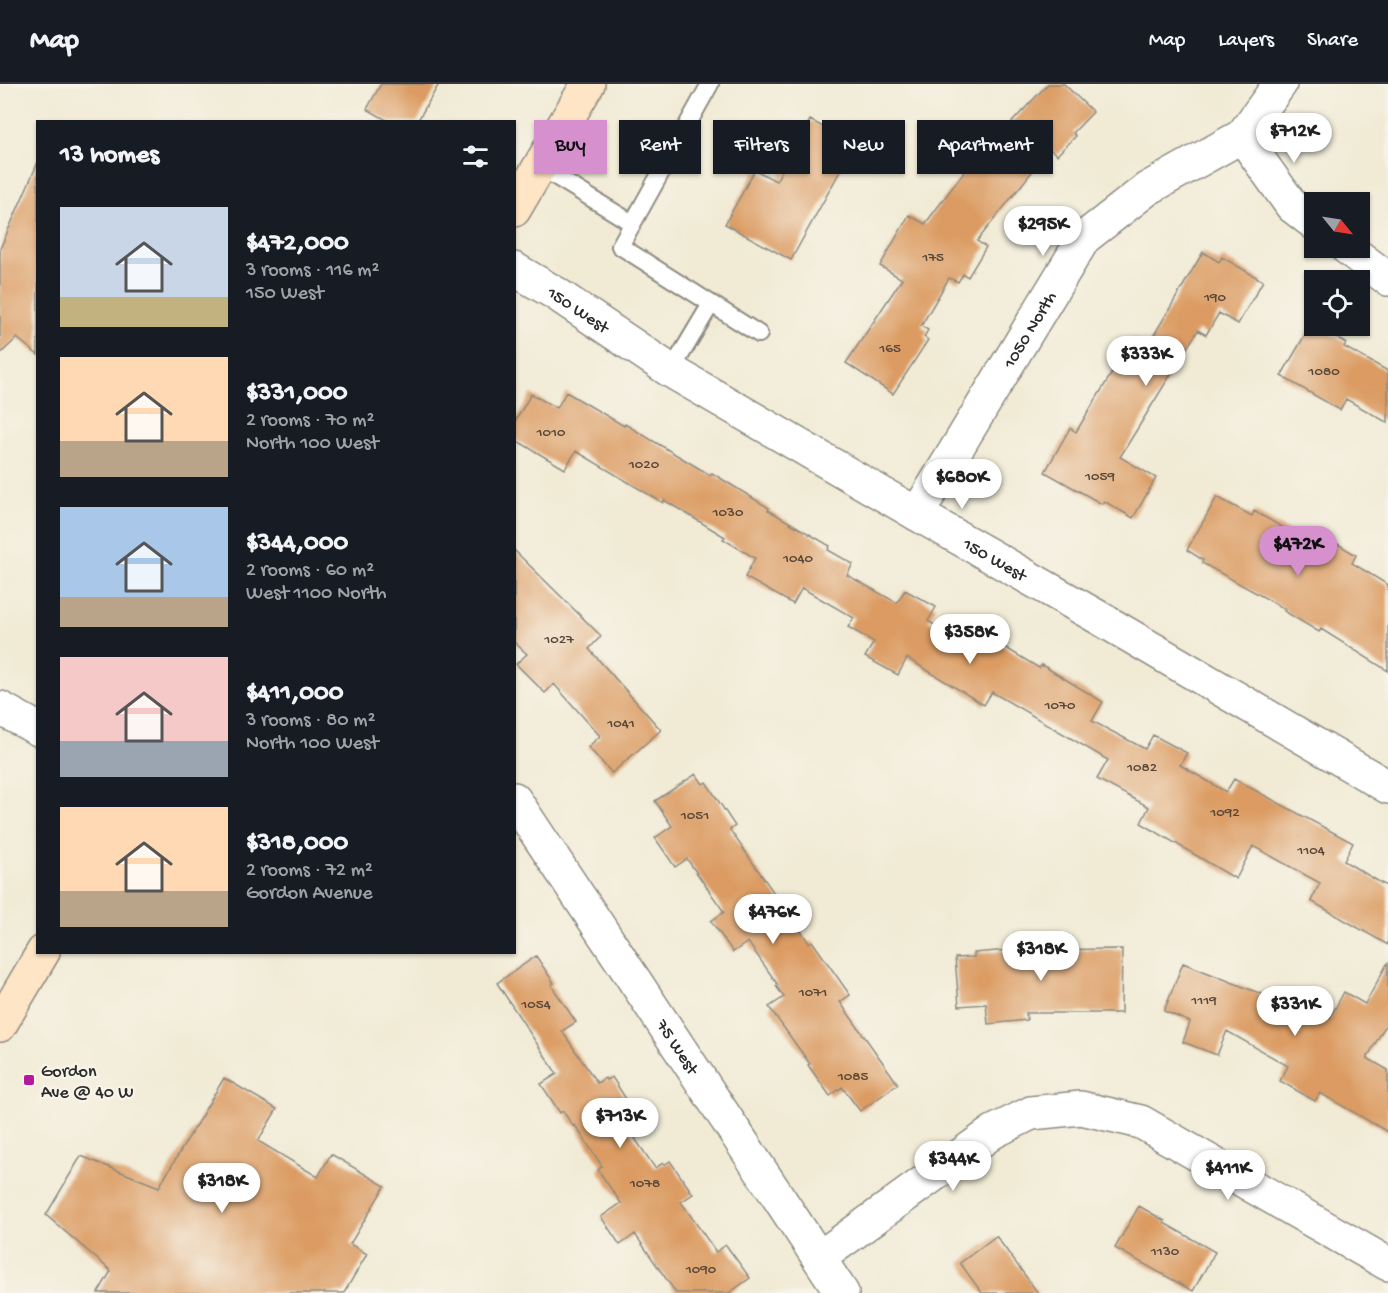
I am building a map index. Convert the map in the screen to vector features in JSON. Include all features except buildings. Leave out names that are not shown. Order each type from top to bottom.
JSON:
[{"type":"main road","points":[[567,120],[588,84]]},
{"type":"main road","points":[[516,207],[536,174]]},
{"type":"main road","points":[[0,1025],[42,954]]},
{"type":"street","name":"1050 North","points":[[917,514],[1084,238],[1147,189],[1242,136],[1280,84]]},
{"type":"street","points":[[1242,136],[1292,206],[1304,215]]},
{"type":"street","points":[[1360,258],[1388,279]]},
{"type":"street","name":"150 West","points":[[516,270],[555,292],[671,371],[1096,615],[1388,787]]},
{"type":"street","points":[[0,708],[36,728]]},
{"type":"street","name":"75 West","points":[[516,802],[842,1293]]},
{"type":"street","points":[[819,1258],[993,1132],[1031,1113],[1081,1108],[1141,1122],[1388,1264]]},
{"type":"lane","points":[[710,84],[620,246],[759,334]]},
{"type":"lane","points":[[552,174],[632,223]]},
{"type":"lane","points":[[671,371],[711,304]]},
{"type":"place","name":"Gordon Ave @ 40 W","points":[[29,1080]]}]
